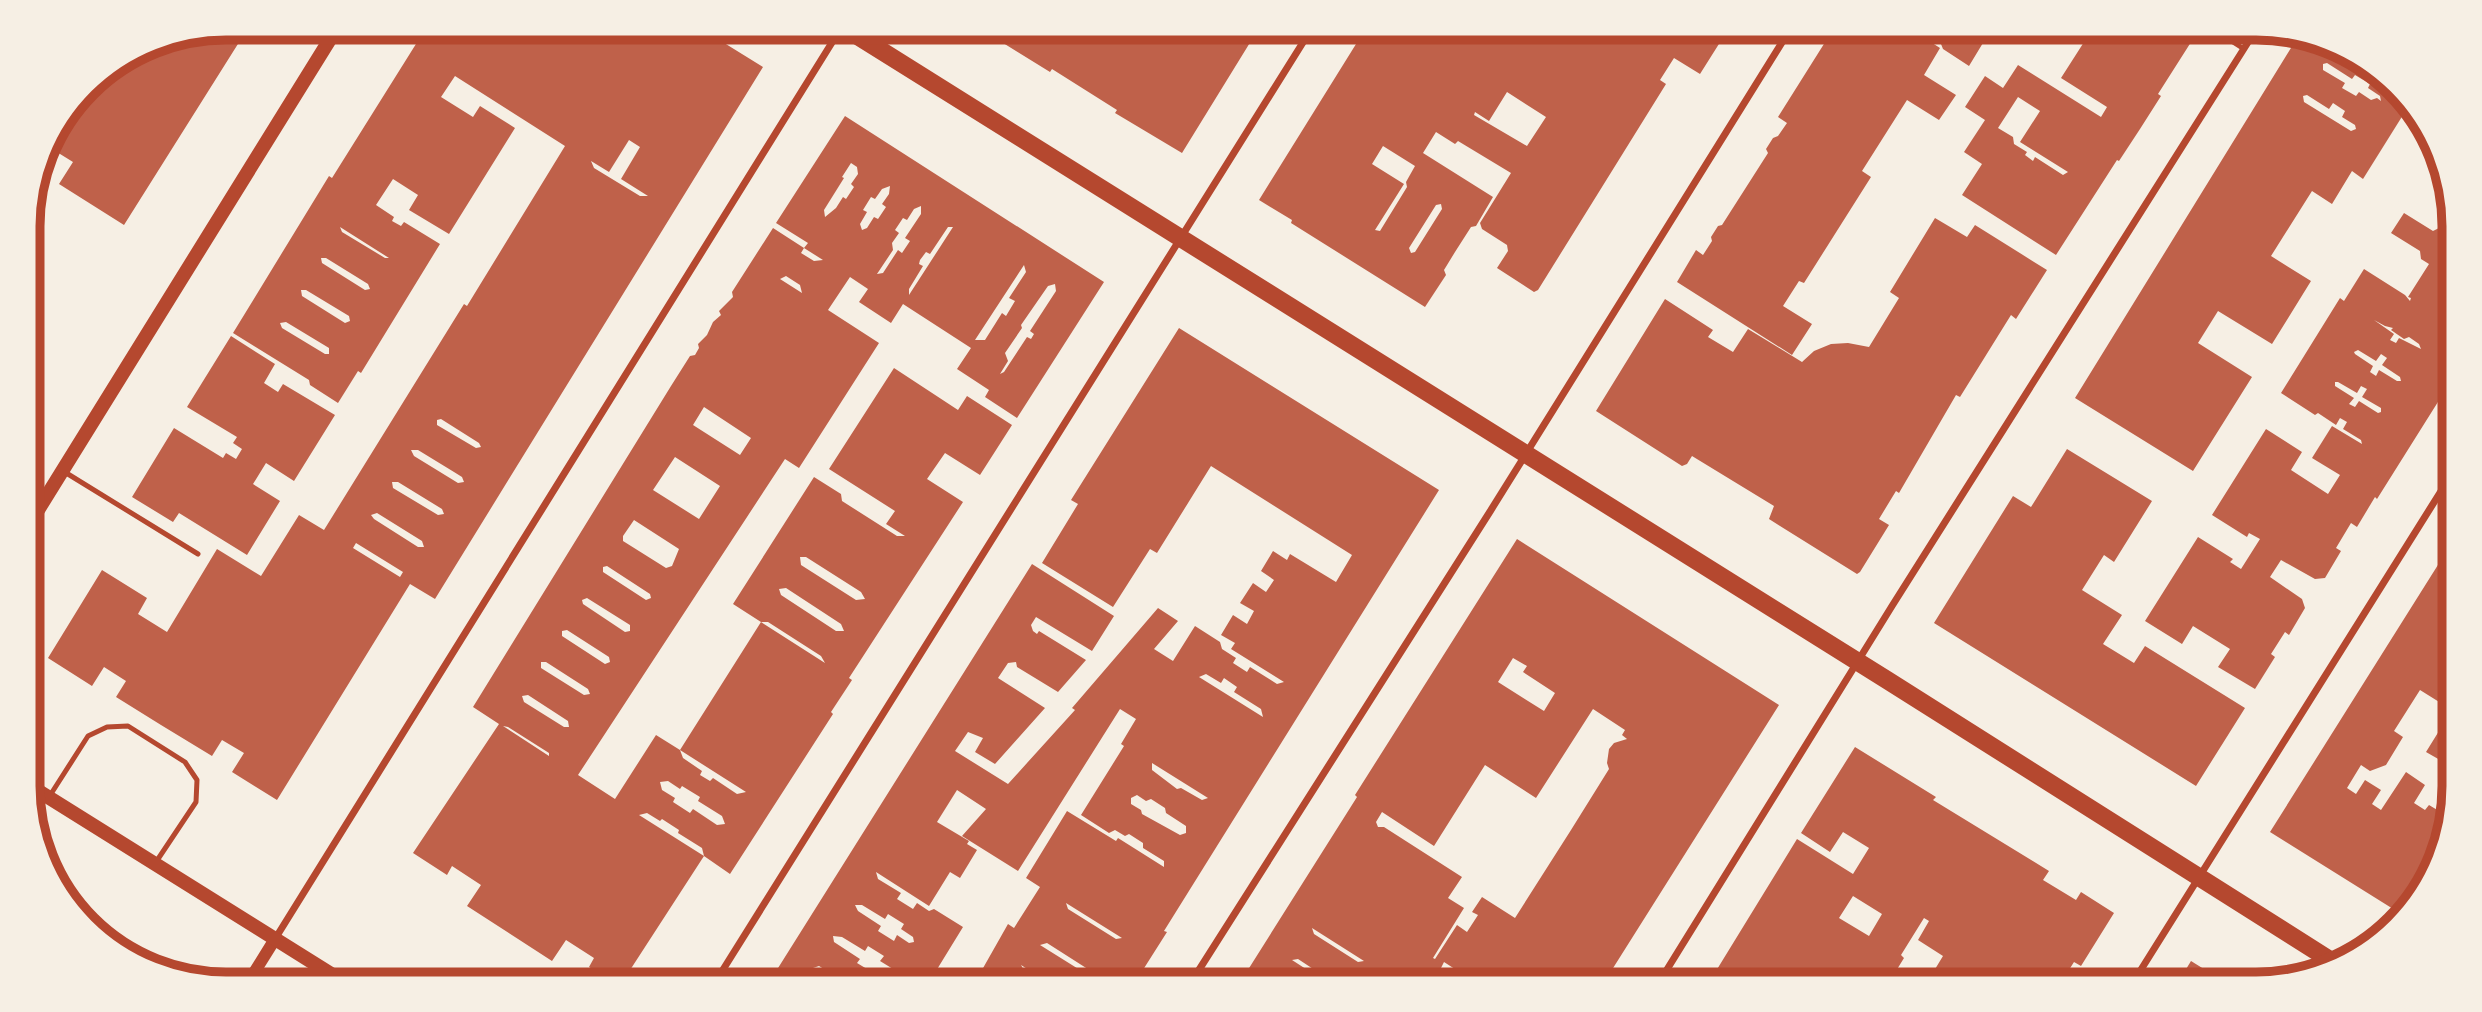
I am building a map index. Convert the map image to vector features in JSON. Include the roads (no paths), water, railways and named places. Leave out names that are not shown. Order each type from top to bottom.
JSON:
[{"type":"main road","points":[[40,506],[330,41]]},
{"type":"main road","points":[[863,41],[1858,662],[2325,958]]},
{"type":"main road","points":[[40,792],[328,972]]},
{"type":"street","points":[[722,972],[1304,40]]},
{"type":"street","points":[[1198,972],[1783,40]]},
{"type":"street","points":[[1666,971],[2250,40]]},
{"type":"street","points":[[254,972],[835,41]]},
{"type":"street","points":[[2140,971],[2442,489]]},
{"type":"lane","points":[[2230,40],[2244,49]]},
{"type":"lane","points":[[63,471],[198,554]]},
{"type":"lane","points":[[49,797],[88,736],[107,727],[128,726],[185,762],[197,780],[197,802],[155,864]]}]
